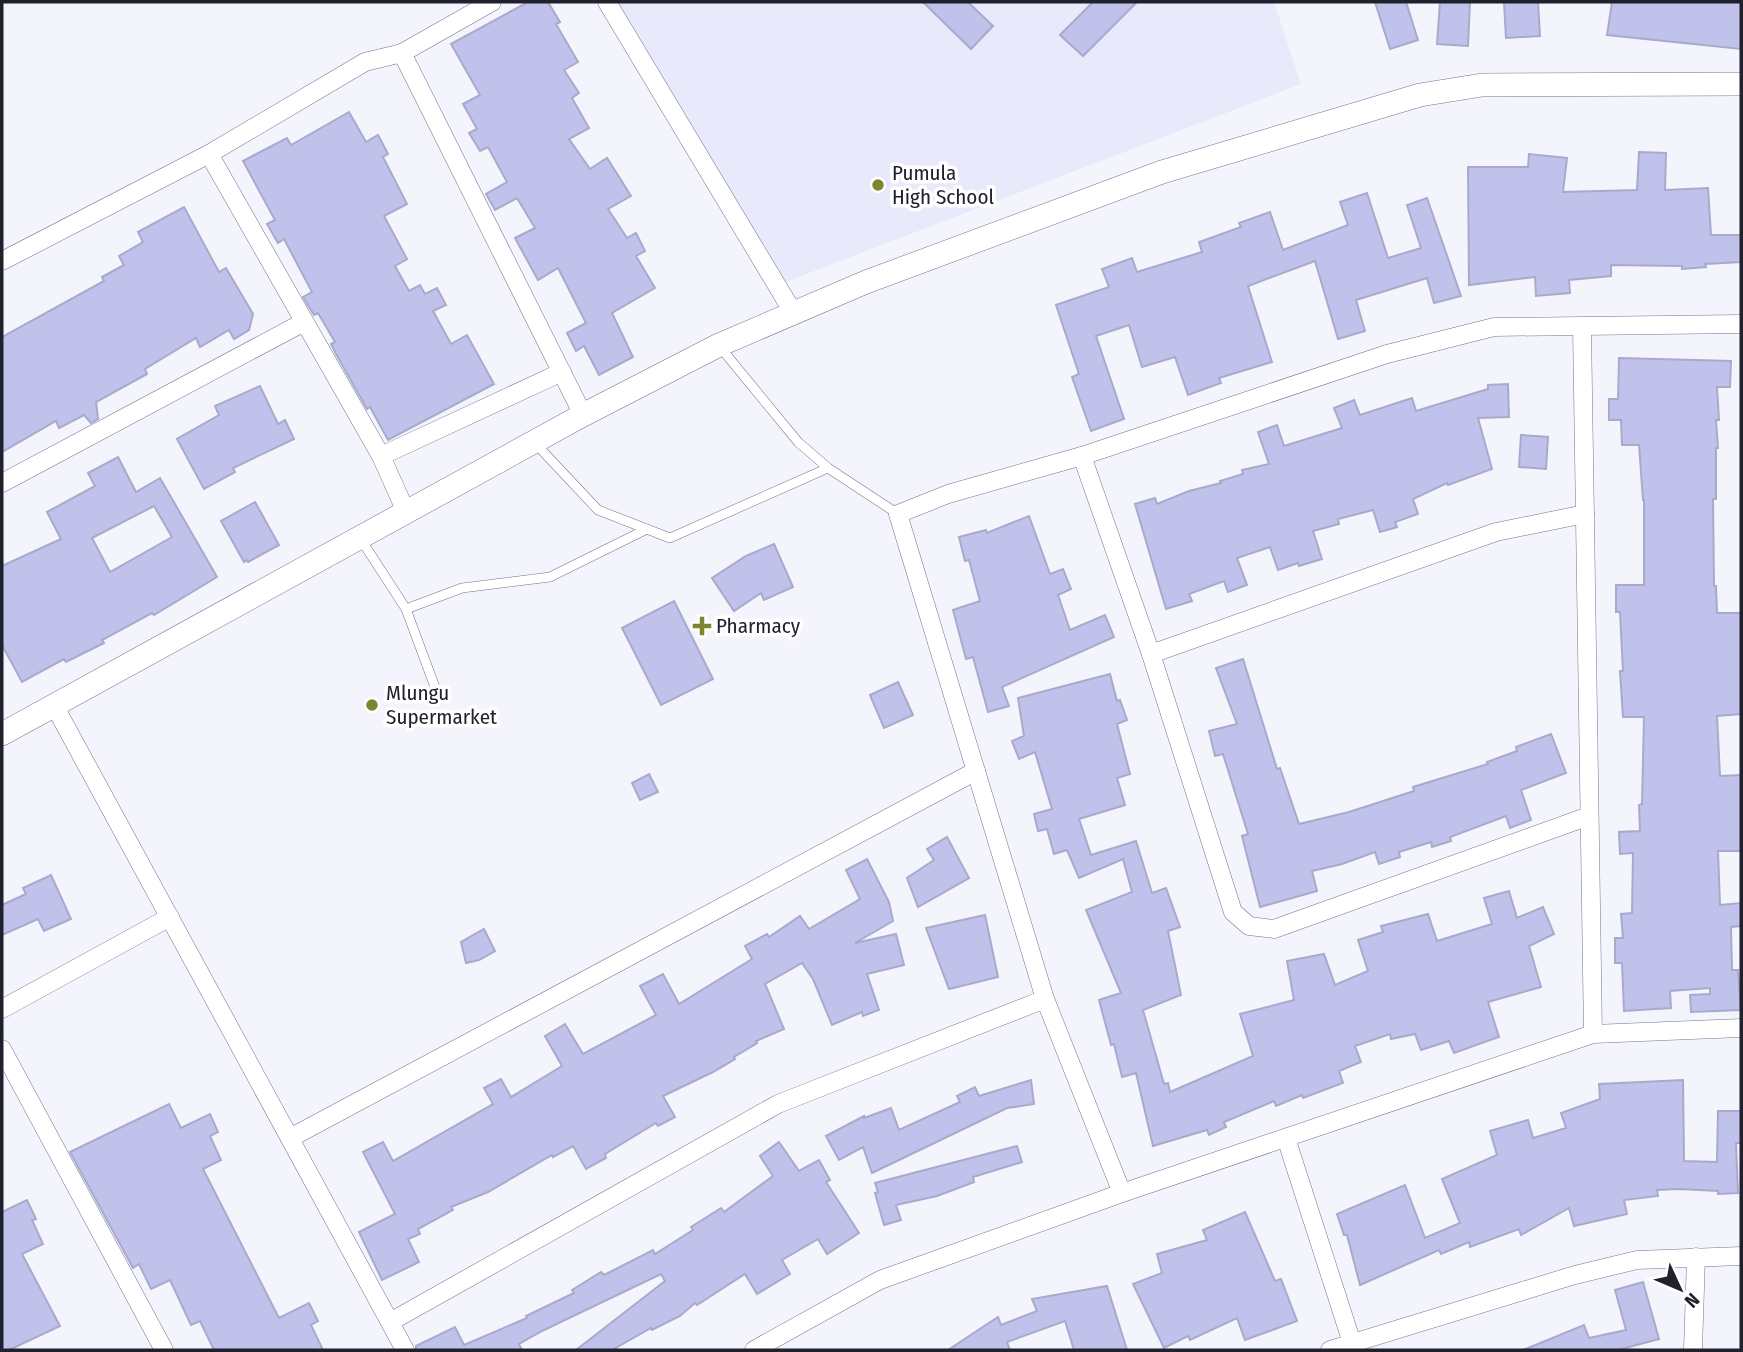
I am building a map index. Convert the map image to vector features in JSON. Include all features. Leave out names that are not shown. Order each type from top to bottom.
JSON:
[{"type":"street","points":[[2,261],[209,154],[365,62],[402,52],[492,2]]},
{"type":"street","points":[[607,2],[794,314]]},
{"type":"street","points":[[402,52],[583,415]]},
{"type":"street","points":[[2,734],[583,415],[719,345],[866,282],[1162,172],[1420,95],[1482,85],[1741,84]]},
{"type":"street","points":[[209,154],[381,456],[405,512]]},
{"type":"street","points":[[2,483],[304,321]]},
{"type":"street","points":[[1122,1193],[1045,999],[898,514],[948,494],[1082,456],[1387,354],[1494,327],[1741,324]]},
{"type":"street","points":[[1582,327],[1593,1034]]},
{"type":"street","points":[[381,456],[562,372]]},
{"type":"street","points":[[1082,456],[1151,654],[1233,912],[1249,926],[1274,929],[1590,816]]},
{"type":"street","points":[[1151,654],[1496,532],[1585,514]]},
{"type":"street","points":[[54,705],[405,1350]]},
{"type":"street","points":[[290,1138],[976,771]]},
{"type":"street","points":[[2,1009],[170,917]]},
{"type":"street","points":[[390,1322],[778,1104],[1045,999]]},
{"type":"street","points":[[754,1350],[880,1280],[1122,1193],[1593,1034],[1741,1028]]},
{"type":"street","points":[[2,1049],[164,1350]]},
{"type":"street","points":[[1286,1138],[1352,1343]]},
{"type":"street","points":[[1331,1350],[1575,1275],[1637,1260],[1741,1255]]},
{"type":"street","points":[[1693,1350],[1696,1257]]},
{"type":"lane","points":[[719,345],[798,442],[828,468],[898,514]]},
{"type":"lane","points":[[533,442],[598,510],[670,538],[828,468]]},
{"type":"lane","points":[[406,609],[462,588],[550,577],[647,529]]},
{"type":"lane","points":[[360,537],[406,609],[439,698]]},
{"type":"shaded area","name":"Pumula High School","points":[[613,2],[1274,2],[1301,84],[775,286]]},
{"type":"building","points":[[528,2],[548,2],[560,22],[556,24],[578,62],[564,70],[579,93],[572,98],[589,128],[569,139],[590,169],[607,158],[631,196],[608,209],[627,238],[636,233],[645,251],[636,256],[655,288],[612,313],[633,357],[599,375],[584,346],[576,351],[567,333],[586,323],[558,268],[538,280],[515,238],[535,228],[517,198],[495,210],[486,194],[507,182],[488,147],[480,151],[469,133],[477,129],[463,104],[480,95],[451,44]]},
{"type":"building","points":[[923,2],[968,2],[993,26],[971,49]]},
{"type":"building","points":[[1093,2],[1137,2],[1083,56],[1060,35]]},
{"type":"building","points":[[1375,2],[1406,2],[1418,40],[1390,49]]},
{"type":"building","points":[[1440,2],[1470,2],[1468,46],[1437,44]]},
{"type":"building","points":[[1504,2],[1538,2],[1540,36],[1506,38]]},
{"type":"building","points":[[1612,2],[1741,2],[1741,49],[1607,35]]},
{"type":"building","points":[[349,112],[366,142],[378,135],[388,154],[383,157],[407,204],[384,216],[407,259],[395,266],[409,291],[420,285],[425,294],[437,288],[446,305],[433,311],[451,344],[467,335],[494,384],[388,440],[336,354],[331,344],[335,342],[318,313],[314,315],[303,297],[312,292],[284,239],[278,243],[267,224],[275,220],[243,161],[287,138],[291,145]]},
{"type":"building","points":[[1639,152],[1666,153],[1665,190],[1708,188],[1711,235],[1741,235],[1741,262],[1705,264],[1706,267],[1682,269],[1682,266],[1611,265],[1611,276],[1569,280],[1570,293],[1536,296],[1535,277],[1469,285],[1468,167],[1528,167],[1529,154],[1567,158],[1563,192],[1637,190]]},
{"type":"building","points":[[1367,193],[1388,258],[1421,248],[1407,205],[1427,198],[1461,296],[1434,303],[1427,278],[1356,300],[1365,331],[1338,339],[1315,261],[1248,286],[1272,362],[1219,378],[1221,383],[1188,395],[1175,357],[1142,367],[1129,325],[1096,336],[1124,419],[1091,431],[1072,377],[1079,374],[1056,305],[1109,287],[1102,269],[1132,258],[1137,272],[1202,252],[1199,242],[1241,227],[1239,223],[1270,212],[1283,250],[1348,225],[1340,202]]},
{"type":"building","points":[[184,207],[219,272],[226,268],[253,314],[249,330],[234,339],[229,330],[200,347],[196,338],[145,369],[147,374],[96,402],[98,419],[91,423],[84,415],[59,428],[56,421],[2,452],[2,337],[104,281],[102,277],[124,265],[119,256],[143,242],[138,232]]},
{"type":"building","points":[[1619,358],[1731,361],[1730,387],[1717,387],[1719,420],[1716,420],[1716,499],[1713,499],[1714,586],[1717,613],[1741,613],[1741,714],[1717,716],[1720,776],[1741,775],[1741,851],[1718,851],[1720,905],[1741,903],[1741,926],[1731,927],[1732,970],[1738,970],[1741,1010],[1691,1012],[1690,995],[1710,994],[1710,988],[1670,991],[1671,1008],[1624,1011],[1622,963],[1615,963],[1615,938],[1623,938],[1621,914],[1632,913],[1633,853],[1620,854],[1619,832],[1640,831],[1644,717],[1623,717],[1620,612],[1616,612],[1616,585],[1644,585],[1644,500],[1639,445],[1622,445],[1621,420],[1609,420],[1609,399],[1618,399]]},
{"type":"building","points":[[1508,384],[1509,417],[1478,418],[1492,469],[1448,485],[1447,483],[1413,499],[1418,514],[1395,522],[1397,527],[1380,532],[1373,510],[1338,519],[1339,524],[1313,531],[1322,559],[1278,570],[1270,547],[1237,558],[1247,585],[1228,592],[1224,581],[1189,594],[1192,601],[1166,609],[1135,504],[1155,498],[1157,504],[1189,491],[1221,483],[1220,481],[1243,474],[1242,470],[1269,464],[1258,432],[1277,425],[1284,446],[1342,428],[1334,408],[1354,400],[1360,415],[1412,398],[1416,411],[1488,389],[1488,385]]},
{"type":"building","points":[[260,386],[278,424],[285,420],[294,439],[233,468],[235,472],[204,489],[177,439],[219,415],[215,406]]},
{"type":"building","points":[[1521,435],[1548,437],[1546,469],[1519,467]]},
{"type":"building","points":[[118,457],[136,492],[160,478],[217,577],[154,615],[152,613],[102,640],[104,643],[66,662],[64,659],[22,682],[2,645],[2,566],[61,539],[47,512],[95,486],[88,473]],"holes":[[[154,506],[172,537],[110,572],[92,538]]]},
{"type":"building","points":[[255,502],[279,545],[244,562],[221,521]]},
{"type":"building","points":[[1029,516],[1050,574],[1063,569],[1071,589],[1058,595],[1070,630],[1105,615],[1114,637],[1002,687],[1009,706],[988,712],[973,657],[966,659],[953,610],[980,601],[969,560],[965,561],[959,537],[986,530],[987,533]]},
{"type":"building","points":[[774,544],[793,587],[764,600],[761,593],[734,611],[712,578],[746,556]]},
{"type":"building","points":[[674,601],[713,679],[661,705],[622,628]]},
{"type":"building","points":[[1243,659],[1277,769],[1280,768],[1299,824],[1349,812],[1414,791],[1413,787],[1488,764],[1487,762],[1517,751],[1516,747],[1551,734],[1566,773],[1521,790],[1531,820],[1510,828],[1506,816],[1450,837],[1451,841],[1432,847],[1431,842],[1399,852],[1400,857],[1379,864],[1375,852],[1312,871],[1317,891],[1260,907],[1242,836],[1248,834],[1223,754],[1215,756],[1209,731],[1237,724],[1216,668]]},
{"type":"building","points":[[1110,674],[1117,701],[1120,700],[1127,720],[1117,724],[1130,774],[1117,778],[1125,805],[1079,819],[1091,855],[1136,841],[1152,893],[1166,888],[1180,927],[1168,931],[1181,995],[1143,1010],[1164,1084],[1168,1083],[1170,1092],[1253,1056],[1240,1014],[1294,1000],[1287,961],[1324,954],[1335,985],[1368,971],[1358,940],[1383,932],[1381,926],[1428,914],[1437,941],[1492,924],[1484,898],[1509,891],[1517,918],[1543,907],[1554,934],[1529,946],[1541,987],[1488,1002],[1499,1037],[1454,1053],[1449,1041],[1421,1050],[1415,1034],[1391,1039],[1390,1034],[1355,1046],[1361,1062],[1339,1071],[1343,1083],[1276,1106],[1274,1101],[1224,1122],[1226,1127],[1209,1135],[1207,1130],[1153,1146],[1136,1073],[1122,1077],[1114,1044],[1111,1045],[1099,1000],[1121,993],[1086,910],[1132,892],[1123,859],[1079,878],[1067,850],[1054,854],[1047,829],[1038,831],[1034,814],[1052,809],[1035,752],[1019,759],[1012,741],[1024,736],[1018,698]]},
{"type":"building","points":[[898,682],[913,715],[884,728],[870,695]]},
{"type":"building","points":[[649,774],[658,792],[640,800],[632,783]]},
{"type":"building","points":[[947,837],[969,878],[918,907],[907,878],[934,860],[927,849]]},
{"type":"building","points":[[867,859],[889,902],[893,921],[855,943],[896,934],[904,965],[867,974],[879,1010],[863,1016],[862,1012],[832,1025],[813,979],[802,963],[765,984],[784,1029],[756,1041],[757,1043],[734,1057],[735,1059],[713,1072],[663,1096],[675,1117],[658,1126],[656,1123],[605,1154],[606,1158],[586,1169],[573,1146],[488,1192],[451,1207],[453,1210],[418,1229],[420,1234],[408,1239],[419,1262],[382,1280],[359,1232],[395,1214],[363,1152],[383,1142],[393,1161],[493,1104],[484,1088],[501,1079],[511,1097],[562,1066],[545,1036],[565,1024],[583,1054],[656,1015],[640,986],[663,974],[679,1004],[752,959],[745,946],[767,934],[769,937],[800,916],[809,929],[860,899],[846,870]]},
{"type":"building","points":[[51,875],[71,919],[44,931],[38,919],[2,935],[2,905],[26,894],[23,888]]},
{"type":"building","points":[[985,915],[998,977],[949,989],[926,928]]},
{"type":"building","points":[[484,929],[495,951],[479,960],[466,963],[461,942]]},
{"type":"building","points":[[1031,1080],[1034,1104],[1007,1108],[872,1173],[863,1147],[839,1160],[826,1136],[864,1116],[891,1108],[899,1130],[960,1102],[957,1096],[975,1087],[979,1096]]},
{"type":"building","points":[[1683,1080],[1684,1161],[1717,1162],[1718,1111],[1741,1111],[1741,1143],[1736,1143],[1738,1193],[1657,1190],[1658,1196],[1624,1200],[1627,1214],[1574,1226],[1569,1208],[1521,1235],[1519,1229],[1470,1247],[1469,1242],[1441,1254],[1439,1250],[1360,1285],[1347,1235],[1344,1235],[1337,1214],[1405,1185],[1425,1238],[1460,1223],[1442,1179],[1497,1155],[1490,1131],[1528,1120],[1533,1138],[1566,1128],[1561,1113],[1600,1099],[1599,1084]]},
{"type":"building","points":[[169,1104],[181,1128],[210,1114],[218,1132],[210,1136],[221,1160],[203,1169],[279,1318],[309,1303],[318,1321],[311,1325],[323,1350],[214,1350],[200,1321],[191,1325],[170,1280],[151,1289],[139,1264],[133,1268],[70,1152]]},
{"type":"building","points":[[779,1142],[799,1171],[819,1160],[830,1180],[826,1182],[859,1233],[827,1254],[818,1239],[782,1260],[790,1274],[757,1294],[745,1274],[697,1305],[695,1303],[680,1316],[652,1330],[651,1328],[612,1350],[576,1350],[665,1281],[661,1274],[542,1331],[519,1344],[522,1350],[416,1350],[416,1346],[455,1327],[464,1345],[527,1318],[526,1316],[574,1293],[572,1290],[601,1272],[604,1275],[653,1250],[655,1254],[721,1208],[724,1212],[773,1176],[760,1156]]},
{"type":"building","points":[[1017,1146],[1022,1162],[973,1177],[974,1182],[937,1196],[896,1205],[901,1220],[884,1225],[875,1183]]},
{"type":"building","points":[[27,1200],[36,1219],[32,1220],[43,1244],[22,1254],[60,1326],[9,1350],[2,1350],[2,1212]]},
{"type":"building","points":[[1245,1212],[1275,1281],[1281,1279],[1297,1321],[1245,1340],[1237,1318],[1190,1340],[1188,1336],[1164,1348],[1133,1284],[1162,1273],[1157,1254],[1207,1240],[1203,1230]]},
{"type":"building","points":[[1643,1282],[1659,1339],[1618,1350],[1523,1350],[1584,1325],[1589,1338],[1626,1330],[1615,1290]]},
{"type":"building","points":[[1107,1286],[1127,1350],[1074,1350],[1065,1321],[1007,1342],[1010,1350],[948,1350],[998,1317],[1001,1325],[1037,1311],[1032,1299]]},
{"type":"place","name":"Pumula High School","points":[[878,185]]},
{"type":"place","name":"Pharmacy","points":[[702,626]]},
{"type":"place","name":"Mlungu Supermarket","points":[[372,705]]}]
